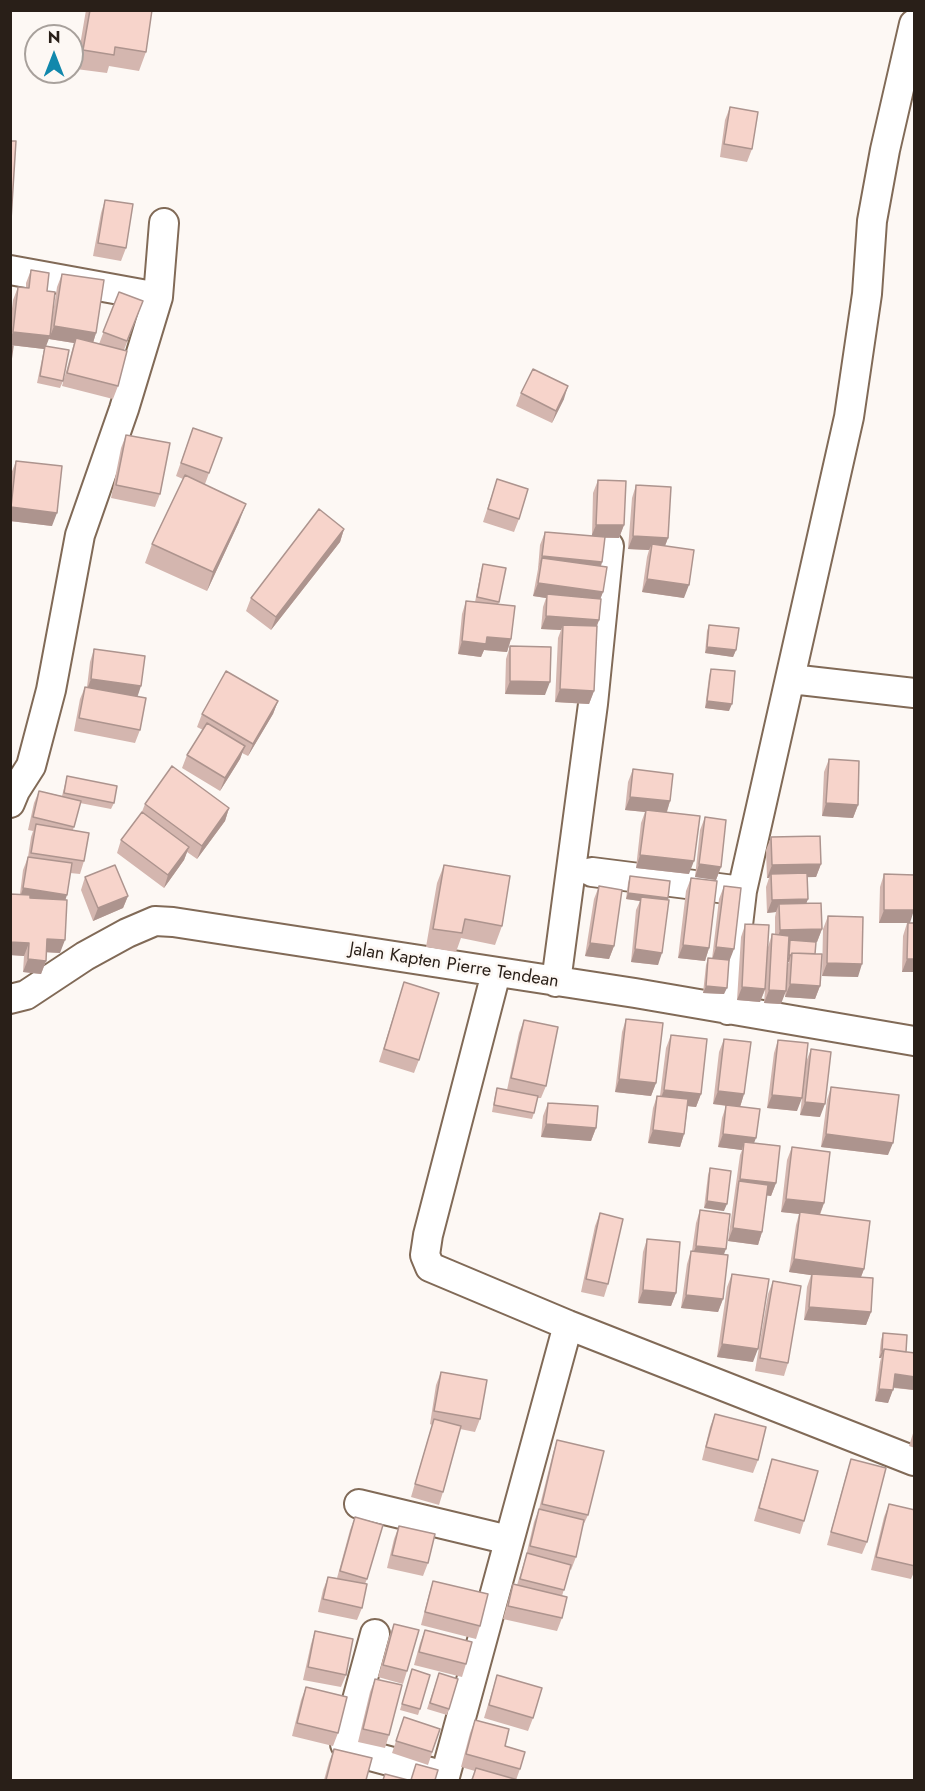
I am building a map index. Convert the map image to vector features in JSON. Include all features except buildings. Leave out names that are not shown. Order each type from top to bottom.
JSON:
[{"type":"street","points":[[728,1010],[742,891],[849,417],[867,294],[872,221],[885,150],[915,24]]},
{"type":"street","points":[[10,803],[31,766],[51,690],[80,535],[124,409],[158,297],[164,223]]},
{"type":"street","points":[[10,270],[158,297]]},
{"type":"street","points":[[556,982],[593,704],[609,546]]},
{"type":"street","points":[[791,680],[915,693]]},
{"type":"street","points":[[592,872],[742,891]]},
{"type":"street","name":"Jalan Kapten Pierre Tendean","points":[[10,999],[26,995],[85,956],[127,933],[164,922],[556,982],[915,1041]]},
{"type":"street","points":[[496,973],[428,1235],[425,1255],[430,1267],[568,1326],[915,1461]]},
{"type":"street","points":[[375,1634],[345,1744],[348,1750],[444,1778],[568,1326]]},
{"type":"street","points":[[358,1504],[509,1540]]}]
